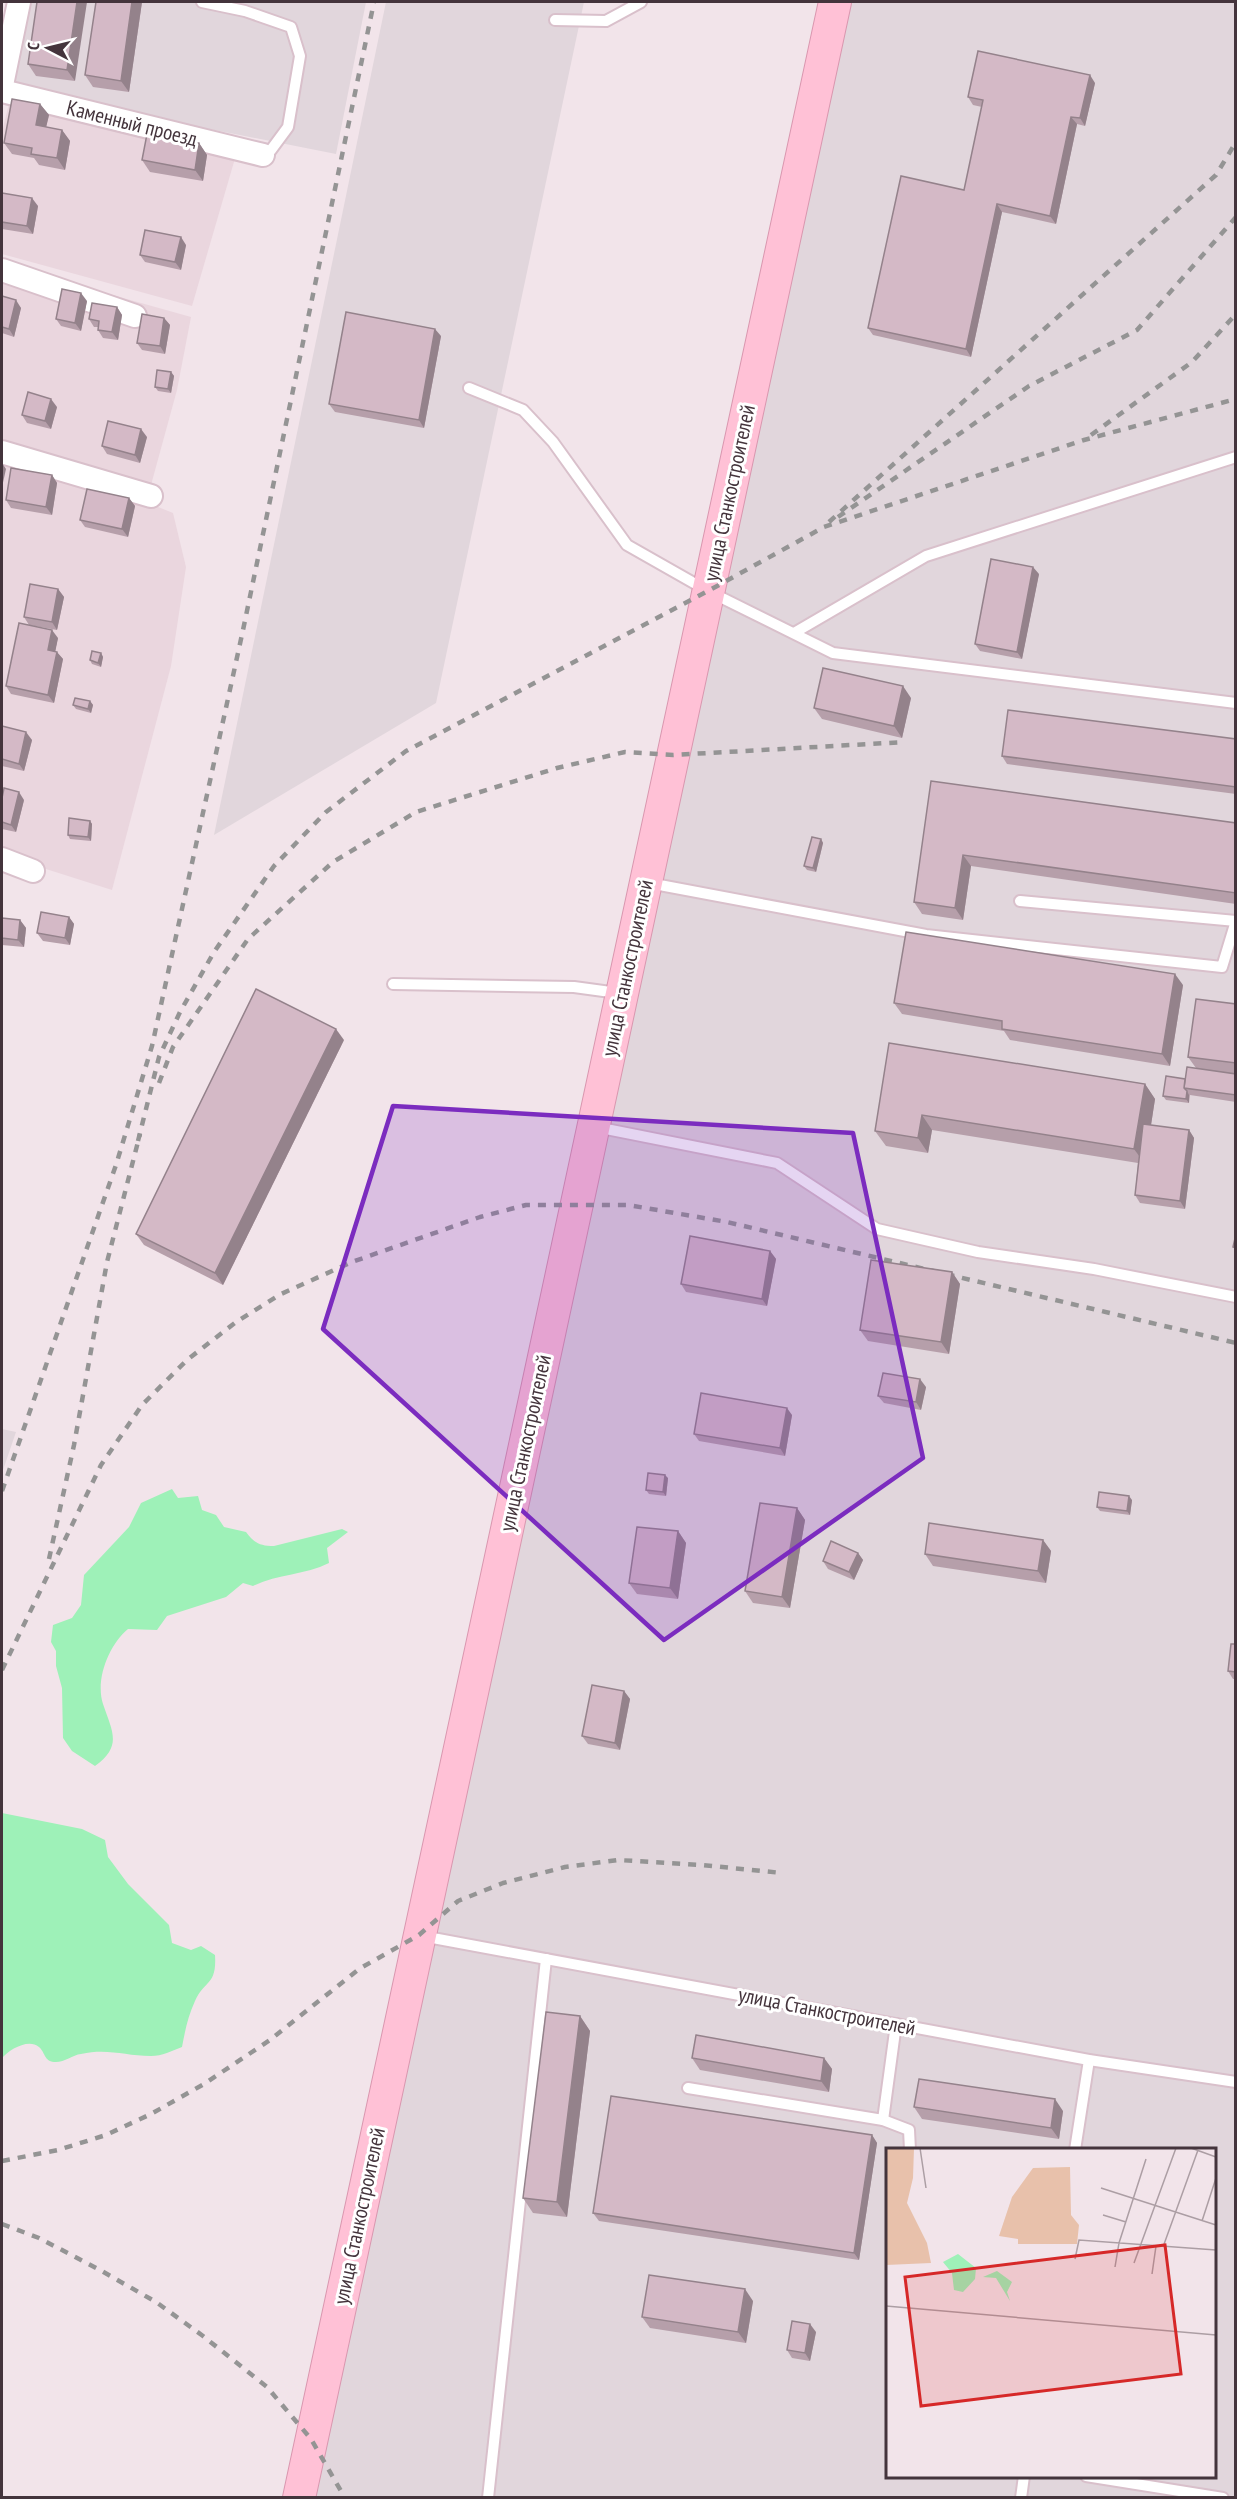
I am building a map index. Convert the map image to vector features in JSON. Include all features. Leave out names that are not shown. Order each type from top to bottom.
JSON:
[{"type":"main road","name":"улица Станкостроителей","points":[[299,2498],[835,2]]},
{"type":"street","points":[[2,85],[12,11]]},
{"type":"street","name":"Каменный проезд","points":[[2,91],[263,155]]},
{"type":"street","points":[[2,270],[135,316]]},
{"type":"street","points":[[2,452],[151,496]]},
{"type":"street","points":[[2,859],[33,871]]},
{"type":"lane","points":[[202,2],[245,11],[291,27],[300,56],[288,127],[271,150],[263,155]]},
{"type":"lane","points":[[555,20],[606,21],[641,2]]},
{"type":"lane","points":[[469,388],[523,410],[553,442],[627,545],[708,591],[833,652],[1236,703]]},
{"type":"lane","points":[[794,633],[926,556],[1236,457]]},
{"type":"lane","points":[[645,883],[926,935],[1222,967],[1236,921],[1020,901]]},
{"type":"lane","points":[[393,984],[574,987],[622,994]]},
{"type":"lane","points":[[593,1127],[777,1163],[877,1229],[978,1252],[1094,1269],[1236,1297]]},
{"type":"lane","name":"улица Станкостроителей","points":[[419,1935],[1089,2060],[1236,2082]]},
{"type":"lane","points":[[488,2498],[546,1959]]},
{"type":"lane","points":[[883,2120],[896,2024]]},
{"type":"lane","points":[[1075,2148],[1089,2060]]},
{"type":"lane","points":[[688,2088],[883,2120],[909,2130],[910,2148]]},
{"type":"lane","points":[[1021,2498],[1024,2478]]},
{"type":"lane","points":[[1098,2478],[1223,2498]]},
{"type":"highlighted area","points":[[393,1106],[853,1133],[923,1458],[664,1640],[323,1329]]},
{"type":"shaded area","points":[[30,2],[366,2],[336,154],[12,90]]},
{"type":"shaded area","points":[[386,2],[584,2],[436,703],[214,835]]},
{"type":"shaded area","points":[[848,2],[1235,2],[1235,2497],[315,2498]]},
{"type":"shaded area","points":[[10,99],[236,155],[192,306],[2,254],[2,132]]},
{"type":"shaded area","points":[[2,264],[191,317],[177,390],[151,485],[2,445]]},
{"type":"shaded area","points":[[2,460],[126,494],[173,513],[186,567],[171,666],[112,890],[2,855]]},
{"type":"shaded area","points":[[2,1429],[16,1432],[2,1473]]},
{"type":"shaded area","points":[[172,1489],[178,1498],[198,1496],[202,1510],[216,1515],[224,1527],[246,1532],[261,1544],[274,1546],[342,1529],[348,1532],[327,1548],[329,1563],[320,1567],[253,1586],[243,1583],[226,1597],[167,1616],[157,1630],[128,1629],[115,1644],[102,1674],[101,1694],[113,1738],[109,1752],[95,1766],[72,1751],[63,1738],[62,1688],[56,1666],[56,1651],[51,1642],[53,1625],[72,1618],[81,1605],[84,1575],[129,1527],[141,1503]]},
{"type":"shaded area","points":[[2,1813],[82,1829],[105,1840],[108,1857],[128,1884],[169,1925],[172,1943],[191,1950],[201,1946],[215,1955],[212,1978],[199,1994],[193,2007],[182,2047],[155,2056],[91,2052],[54,2062],[46,2058],[39,2047],[24,2044],[2,2058]]},
{"type":"building","points":[[37,2],[77,2],[67,70],[28,64]]},
{"type":"building","points":[[96,2],[132,2],[121,81],[85,75]]},
{"type":"building","points":[[978,51],[1090,75],[1080,118],[1071,117],[1050,216],[997,204],[966,349],[868,328],[901,176],[964,190],[983,100],[968,97]]},
{"type":"building","points":[[12,99],[40,104],[36,125],[62,130],[57,158],[31,154],[32,148],[4,143]]},
{"type":"building","points":[[147,134],[199,143],[195,170],[142,160]]},
{"type":"building","points":[[2,193],[32,198],[27,226],[2,222]]},
{"type":"building","points":[[145,230],[181,237],[175,262],[140,255]]},
{"type":"building","points":[[62,289],[81,293],[75,323],[56,319]]},
{"type":"building","points":[[2,296],[16,300],[9,329],[2,327]]},
{"type":"building","points":[[92,303],[117,307],[112,332],[98,330],[99,321],[89,319]]},
{"type":"building","points":[[346,312],[435,329],[419,420],[329,404]]},
{"type":"building","points":[[142,314],[164,318],[160,346],[137,343]]},
{"type":"building","points":[[157,370],[171,372],[168,389],[155,387]]},
{"type":"building","points":[[28,392],[51,399],[45,421],[22,415]]},
{"type":"building","points":[[108,421],[141,429],[135,455],[102,446]]},
{"type":"building","points":[[11,468],[52,475],[46,507],[6,500]]},
{"type":"building","points":[[87,489],[129,498],[122,529],[80,520]]},
{"type":"building","points":[[991,559],[1033,567],[1017,652],[975,644]]},
{"type":"building","points":[[30,584],[58,589],[52,622],[24,617]]},
{"type":"building","points":[[19,623],[52,630],[48,650],[57,652],[48,695],[6,686]]},
{"type":"building","points":[[92,651],[101,653],[98,663],[90,660]]},
{"type":"building","points":[[823,668],[903,686],[894,726],[814,708]]},
{"type":"building","points":[[75,698],[90,701],[88,709],[73,705]]},
{"type":"building","points":[[1008,710],[1236,739],[1236,787],[1002,756]]},
{"type":"building","points":[[2,726],[26,732],[19,764],[2,759]]},
{"type":"building","points":[[931,781],[1236,823],[1236,893],[963,855],[955,908],[914,902]]},
{"type":"building","points":[[4,788],[19,792],[11,825],[2,822]]},
{"type":"building","points":[[69,818],[90,821],[88,837],[68,835]]},
{"type":"building","points":[[812,837],[821,839],[813,868],[804,866]]},
{"type":"building","points":[[41,912],[69,917],[65,938],[37,933]]},
{"type":"building","points":[[2,918],[20,920],[18,940],[2,938]]},
{"type":"building","points":[[906,932],[1175,974],[1162,1054],[1002,1029],[1002,1021],[894,1003]]},
{"type":"building","points":[[256,989],[336,1029],[215,1273],[136,1234]]},
{"type":"building","points":[[1196,999],[1236,1004],[1236,1063],[1188,1057]]},
{"type":"building","points":[[889,1043],[1145,1084],[1134,1149],[922,1115],[918,1138],[875,1131]]},
{"type":"building","points":[[1187,1067],[1236,1074],[1236,1095],[1184,1088]]},
{"type":"building","points":[[1166,1076],[1185,1079],[1186,1099],[1163,1096]]},
{"type":"building","points":[[1143,1124],[1189,1130],[1180,1201],[1135,1195]]},
{"type":"building","points":[[690,1236],[770,1251],[762,1299],[681,1284]]},
{"type":"building","points":[[871,1260],[952,1272],[941,1342],[860,1330]]},
{"type":"building","points":[[883,1373],[920,1379],[916,1402],[878,1396]]},
{"type":"building","points":[[701,1393],[787,1408],[780,1448],[694,1434]]},
{"type":"building","points":[[648,1473],[665,1475],[663,1492],[646,1490]]},
{"type":"building","points":[[1099,1492],[1129,1496],[1127,1511],[1097,1507]]},
{"type":"building","points":[[760,1503],[797,1508],[782,1597],[745,1591]]},
{"type":"building","points":[[929,1523],[1043,1540],[1038,1571],[925,1554]]},
{"type":"building","points":[[637,1527],[678,1531],[670,1588],[629,1583]]},
{"type":"building","points":[[831,1541],[858,1553],[849,1572],[823,1561]]},
{"type":"building","points":[[1231,1644],[1236,1644],[1236,1672],[1228,1671]]},
{"type":"building","points":[[592,1685],[624,1691],[615,1743],[582,1736]]},
{"type":"building","points":[[546,2012],[580,2016],[557,2202],[523,2198]]},
{"type":"building","points":[[696,2035],[824,2058],[821,2081],[692,2058]]},
{"type":"building","points":[[919,2079],[1055,2099],[1051,2128],[914,2107]]},
{"type":"building","points":[[611,2096],[872,2135],[854,2253],[593,2213]]},
{"type":"building","points":[[649,2275],[745,2289],[738,2332],[642,2317]]},
{"type":"building","points":[[792,2321],[810,2324],[805,2353],[787,2350]]},
{"type":"railway","points":[[2,1491],[116,1165],[152,1046],[243,630],[374,2]]},
{"type":"railway","points":[[829,522],[1216,175],[1236,142]]},
{"type":"railway","points":[[838,517],[1029,386],[1137,330],[1236,217]]},
{"type":"railway","points":[[1091,435],[1192,362],[1236,314]]},
{"type":"railway","points":[[138,1141],[159,1057],[180,1012],[214,952],[274,866],[326,812],[406,751],[824,527],[1084,440],[1236,399]]},
{"type":"railway","points":[[159,1083],[173,1047],[248,939],[333,862],[416,812],[557,768],[625,752],[673,755],[905,742]]},
{"type":"railway","points":[[49,1559],[74,1445],[107,1262],[140,1134]]},
{"type":"railway","points":[[2,1670],[101,1465],[142,1405],[187,1360],[236,1322],[281,1294],[352,1262],[480,1217],[526,1205],[628,1205],[727,1222],[1236,1343]]},
{"type":"railway","points":[[2,2161],[58,2150],[106,2135],[151,2114],[204,2084],[270,2040],[359,1969],[419,1935],[458,1901],[503,1883],[565,1867],[618,1860],[782,1873]]},
{"type":"railway","points":[[2,2224],[39,2238],[156,2302],[267,2387],[311,2439],[345,2498]]}]
